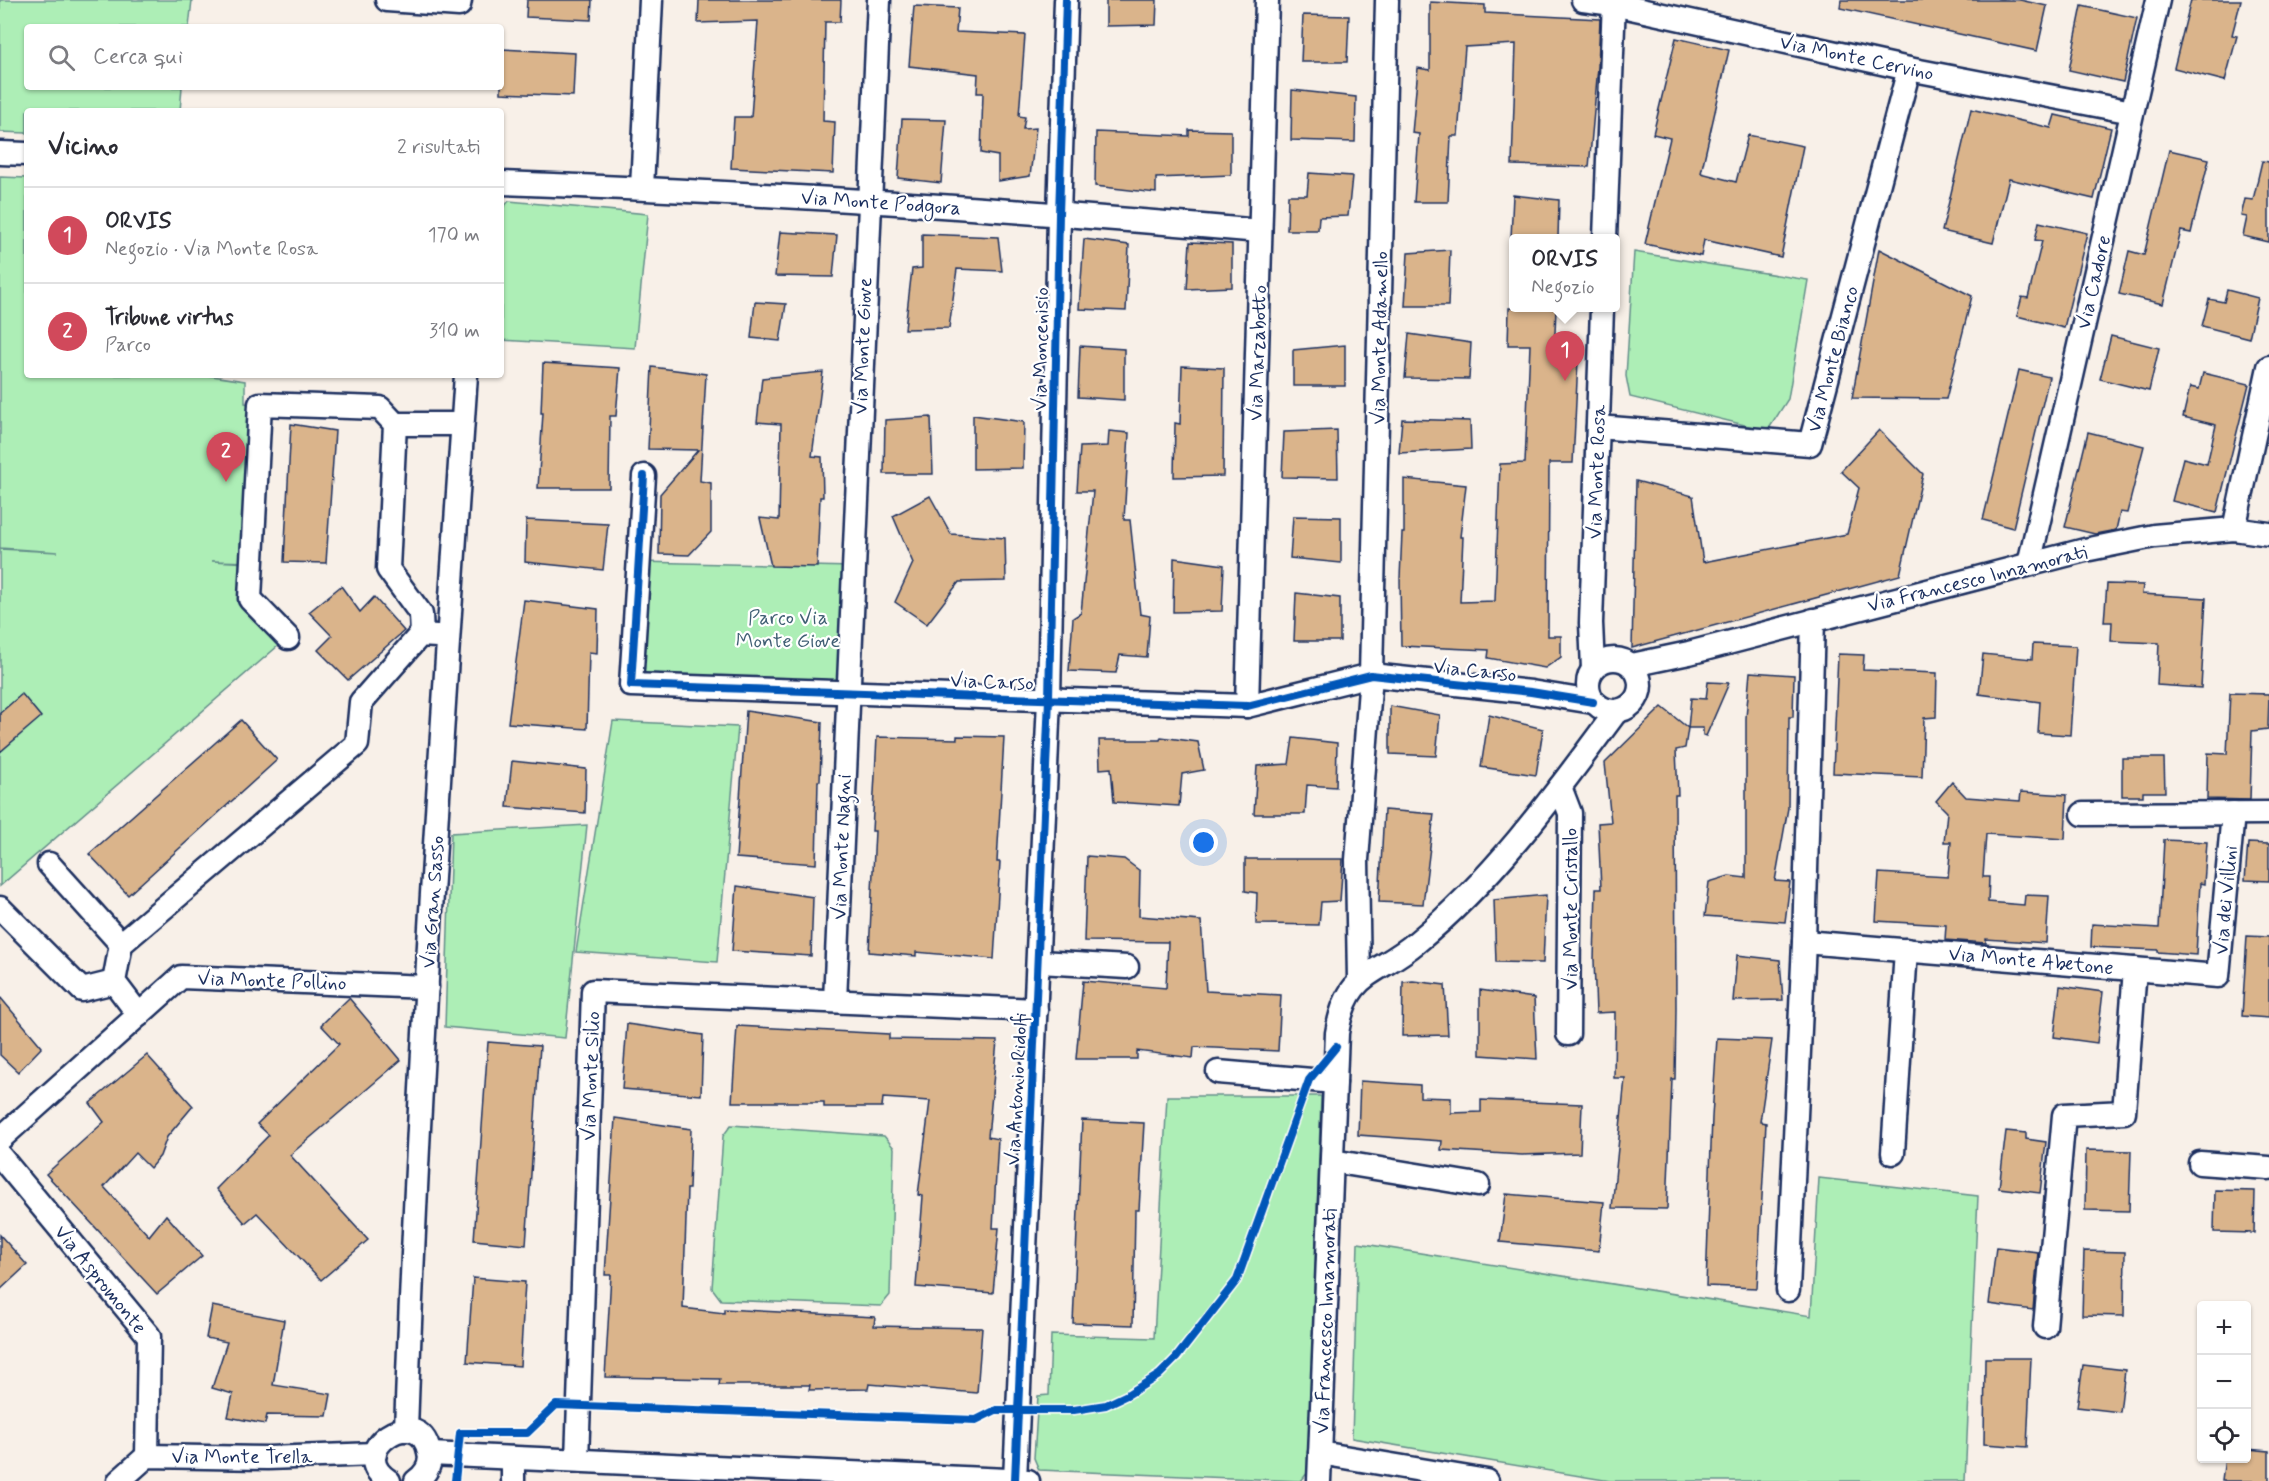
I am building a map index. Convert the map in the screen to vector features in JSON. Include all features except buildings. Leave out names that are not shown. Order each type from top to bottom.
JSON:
[{"type":"street","points":[[387,0],[459,4],[460,0]]},
{"type":"street","points":[[642,188],[651,0]]},
{"type":"street","name":"Via Monte Giove","points":[[848,693],[868,201],[879,0]]},
{"type":"street","name":"Via Moncenisio","points":[[1049,699],[1066,0]]},
{"type":"street","name":"Via Marzabotto","points":[[1247,706],[1267,0]]},
{"type":"street","name":"Via Monte Adamello","points":[[1359,980],[1357,860],[1371,675],[1387,0]]},
{"type":"street","name":"Via Monte Cervino","points":[[1584,0],[1613,2],[1909,69],[2132,112]]},
{"type":"street","name":"Via Cadore","points":[[2029,564],[2158,0]]},
{"type":"street","points":[[1605,234],[1613,2]]},
{"type":"street","name":"Via Monte Bianco","points":[[1598,427],[1810,444],[1909,69]]},
{"type":"street","points":[[0,153],[24,154]]},
{"type":"street","name":"Via Monte Podgora","points":[[504,183],[642,188],[868,201],[1260,231]]},
{"type":"street","name":"Via Monte Rosa","points":[[1591,673],[1602,312]]},
{"type":"street","points":[[2234,529],[2269,367]]},
{"type":"street","name":"Via Gran Sasso","points":[[406,1430],[413,1234],[427,987],[466,378]]},
{"type":"street","points":[[288,638],[250,599],[260,404],[380,408],[395,424],[388,569],[421,614],[422,635]]},
{"type":"street","points":[[395,424],[462,424]]},
{"type":"street","name":"Via Carso","points":[[644,476],[631,685],[1247,706],[1371,675],[1593,702]]},
{"type":"street","name":"Via Francesco Innamorati","points":[[1591,673],[1607,660],[1624,662],[1689,652],[2085,550],[2154,536],[2234,529],[2269,534]]},
{"type":"street","points":[[1788,1290],[1804,942],[1813,620]]},
{"type":"street","points":[[139,1015],[114,982],[121,944],[357,744],[361,702],[420,635],[449,636]]},
{"type":"street","points":[[1591,637],[1637,672],[1640,689]]},
{"type":"street","name":"Via Francesco Innamorati","points":[[1318,1481],[1339,1018],[1350,991],[1359,980],[1404,952],[1426,935],[1528,828],[1616,712],[1632,705],[1638,698],[1640,689],[1654,675],[1689,652]]},
{"type":"street","points":[[1591,673],[1589,694],[1593,702],[1607,711],[1616,712]]},
{"type":"street","name":"Via Carso","points":[[1531,693],[1591,673]]},
{"type":"street","name":"Via Monte Nagni","points":[[834,1001],[848,693]]},
{"type":"street","name":"Via Antonio Ridolfi","points":[[1015,1480],[1049,699]]},
{"type":"street","name":"Via Monte Cristallo","points":[[1560,787],[1570,813],[1569,1034]]},
{"type":"street","name":"Via dei Villini","points":[[2135,969],[2218,976],[2233,813]]},
{"type":"street","points":[[2083,814],[2269,813]]},
{"type":"street","points":[[49,864],[121,944]]},
{"type":"street","points":[[0,908],[82,990],[114,982]]},
{"type":"street","name":"Via Monte Abetone","points":[[1804,942],[2135,969],[2124,1112],[2064,1115],[2045,1327]]},
{"type":"street","points":[[1893,1153],[1906,950]]},
{"type":"street","points":[[1038,962],[1127,967]]},
{"type":"street","name":"Via Monte Pollino","points":[[0,1139],[181,976],[427,987]]},
{"type":"street","name":"Via Monte Silio","points":[[577,1461],[593,991],[1036,1010]]},
{"type":"street","points":[[1218,1072],[1335,1082]]},
{"type":"street","name":"Via Aspromonte","points":[[0,1156],[149,1336],[147,1456]]},
{"type":"street","points":[[1332,1161],[1478,1185]]},
{"type":"street","points":[[2200,1163],[2269,1167]]},
{"type":"street","points":[[389,1481],[378,1471],[375,1454],[382,1438],[397,1430],[406,1430],[422,1438],[430,1454],[427,1470],[416,1481]]},
{"type":"street","points":[[1320,1453],[1487,1481]]},
{"type":"street","name":"Via Monte Trella","points":[[119,1481],[147,1456],[267,1458],[375,1454]]},
{"type":"street","points":[[430,1454],[1028,1481]]},
{"type":"street","points":[[513,1458],[513,1481]]},
{"type":"green space","points":[[0,0],[192,0],[189,24],[24,24],[24,90],[182,90],[180,108],[24,108],[24,133],[0,132]]},
{"type":"green space","points":[[0,177],[24,178],[24,378],[226,378],[245,381],[245,403],[260,404],[252,562],[212,561],[250,563],[248,601],[286,639],[0,886],[0,549],[58,552],[0,548]]},
{"type":"green space","points":[[509,201],[648,214],[635,348],[504,340],[504,207]]},
{"type":"green space","points":[[1634,252],[1808,280],[1788,399],[1770,427],[1761,429],[1630,397],[1626,376]]},
{"type":"green space","name":"Parco Via Monte Giove","points":[[639,562],[853,567],[847,693],[631,685]]},
{"type":"green space","points":[[613,721],[738,727],[717,962],[576,952]]},
{"type":"green space","points":[[587,825],[565,1038],[445,1027],[451,833]]},
{"type":"green space","points":[[1167,1096],[1321,1096],[1308,1472],[1301,1481],[1039,1470],[1034,1458],[1038,1396],[1049,1395],[1051,1335],[1154,1338]]},
{"type":"green space","points":[[731,1125],[884,1136],[894,1148],[890,1295],[881,1306],[721,1300],[712,1288],[723,1136]]},
{"type":"green space","points":[[1819,1178],[1978,1196],[1965,1481],[1610,1481],[1352,1438],[1358,1243],[1811,1316]]},
{"type":"cycle path","points":[[1015,1480],[1049,699],[1066,0]]},
{"type":"cycle path","points":[[644,476],[631,685],[1247,706],[1371,675],[1531,692],[1593,702]]},
{"type":"cycle path","points":[[455,1481],[460,1433],[527,1433],[556,1405],[976,1420],[996,1410],[1074,1410],[1106,1405],[1127,1395],[1159,1375],[1176,1358],[1237,1280],[1309,1080],[1336,1047]]},
{"type":"place","name":"ORVIS","points":[[1565,381]]},
{"type":"place","name":"Tribune virtus","points":[[226,482]]}]
